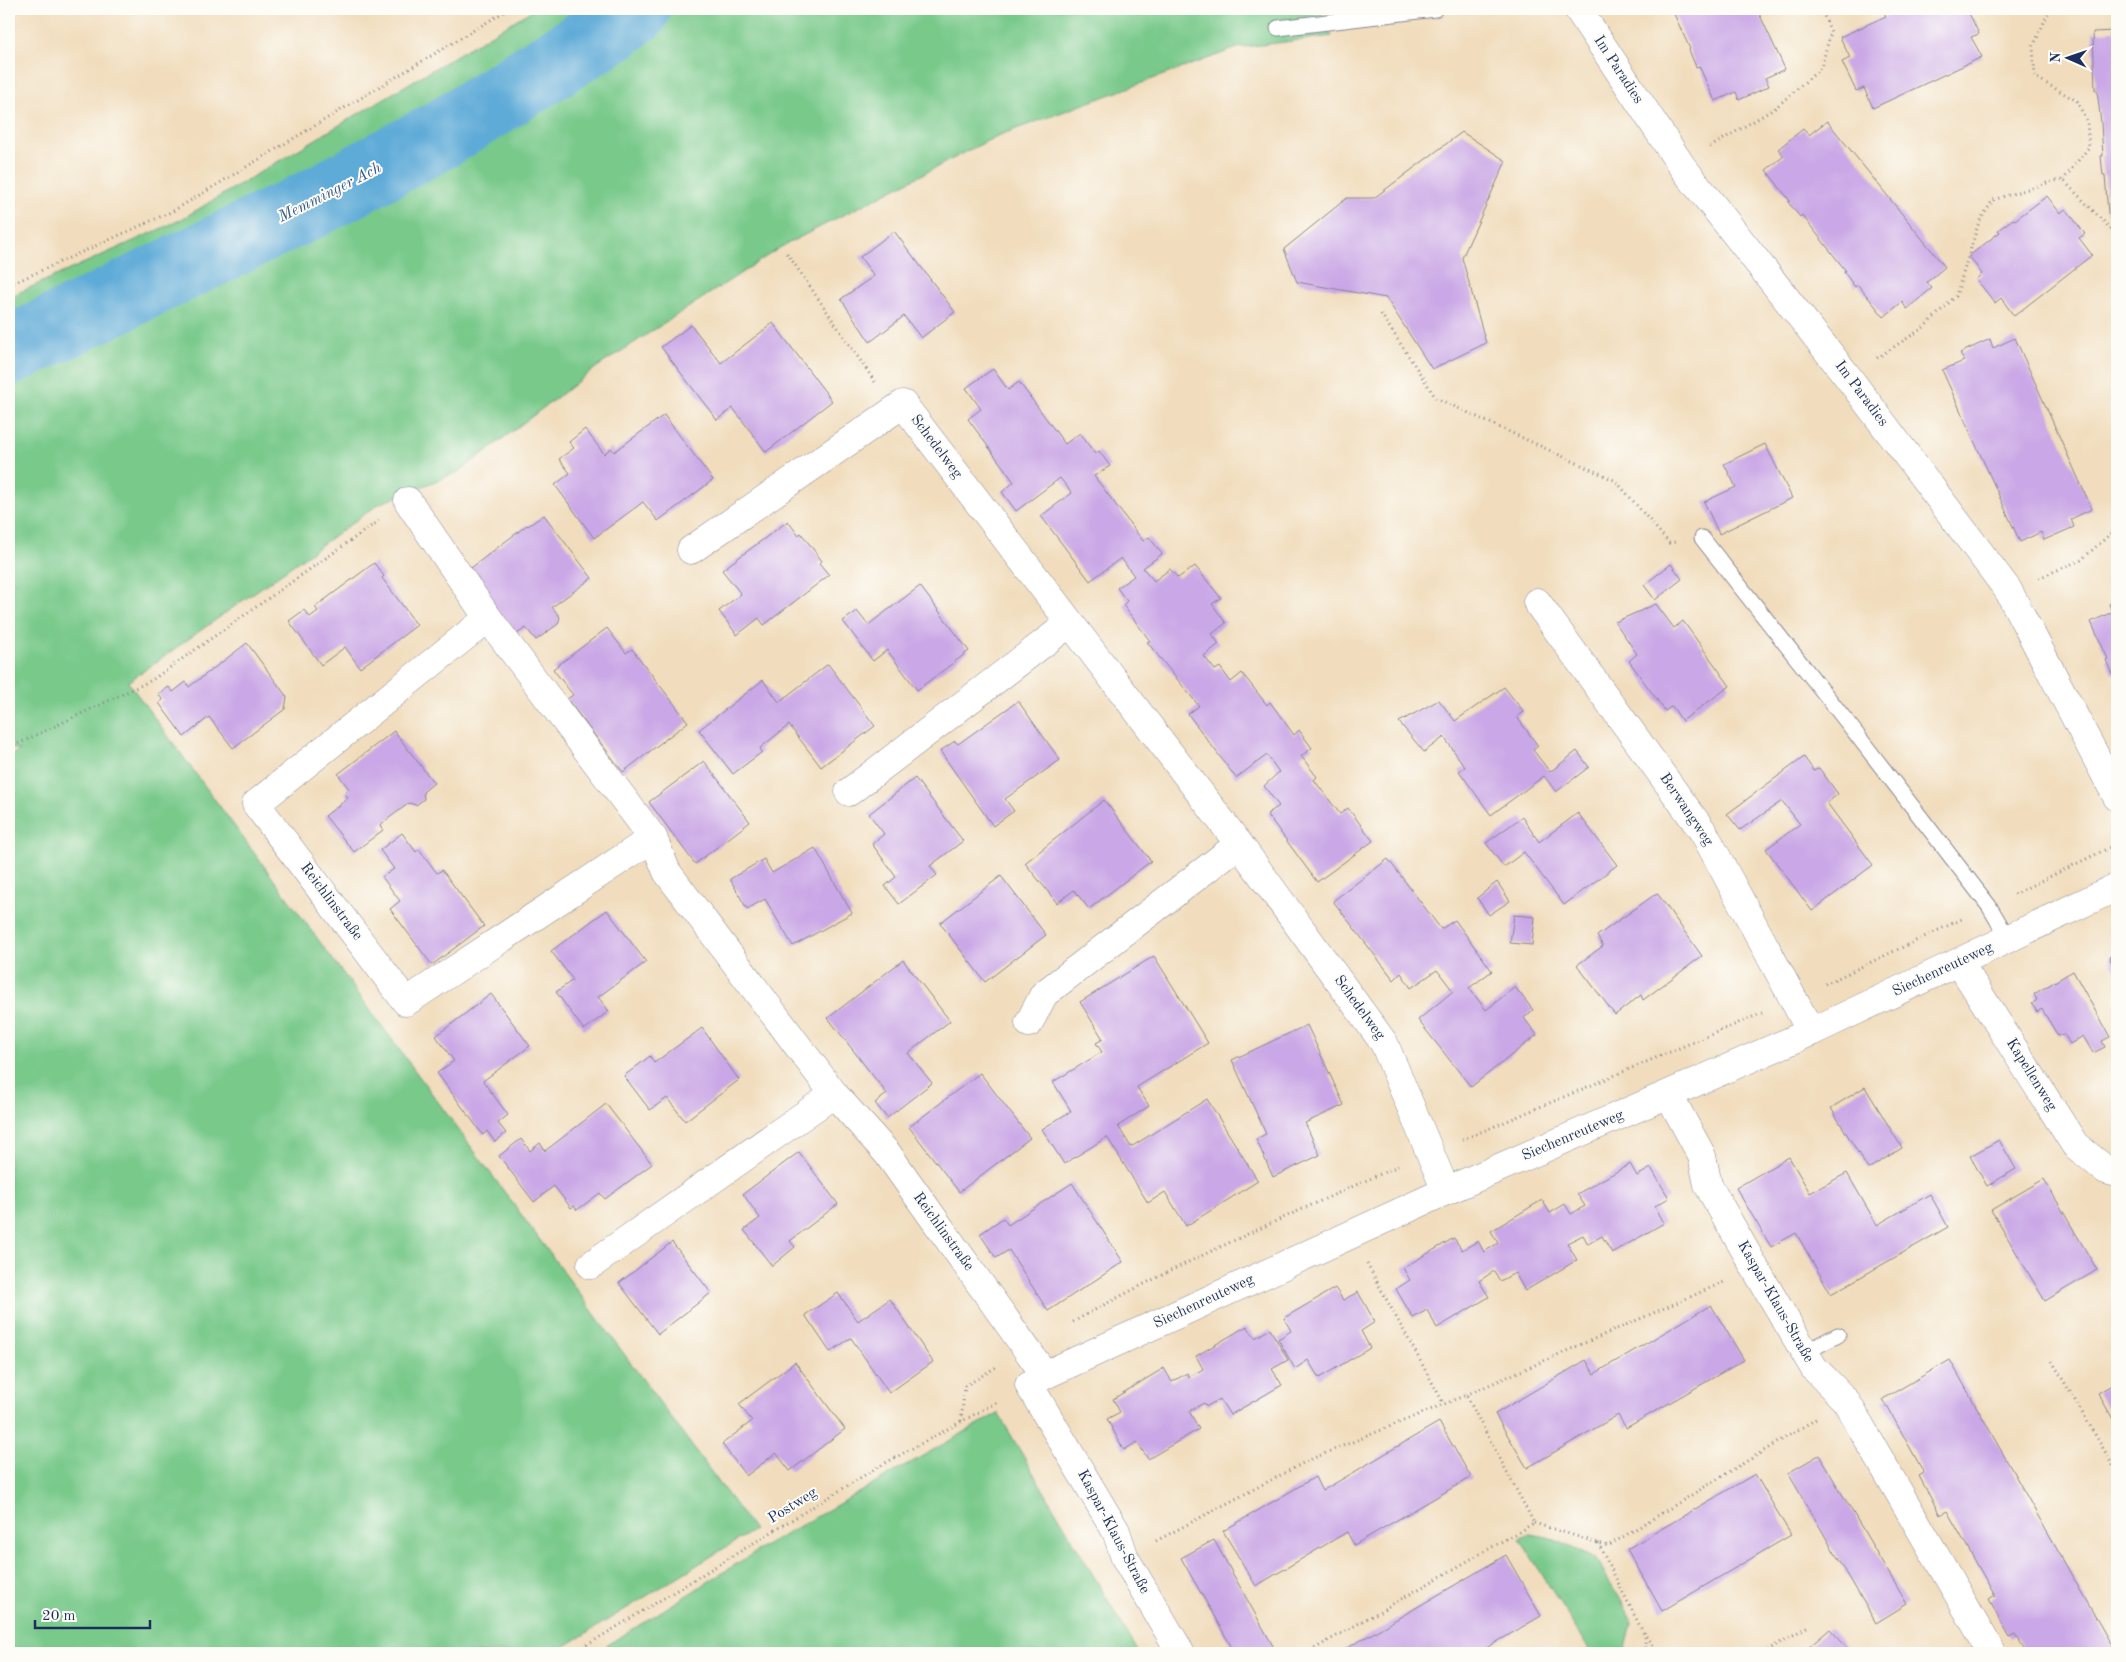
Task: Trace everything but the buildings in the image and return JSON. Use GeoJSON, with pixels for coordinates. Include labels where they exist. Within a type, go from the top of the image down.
{"type":"FeatureCollection","features":[{"type":"Feature","properties":{"kind":"street","name":"Im Paradies"},"geometry":{"type":"LineString","coordinates":[[1578,9],[1681,165],[1848,377],[2008,590],[2117,797]]}},
{"type":"Feature","properties":{"kind":"street","name":"Schedelweg"},"geometry":{"type":"LineString","coordinates":[[691,550],[903,404],[1239,844],[1384,1043],[1446,1191]]}},
{"type":"Feature","properties":{"kind":"street","name":"Reichlinstraße"},"geometry":{"type":"LineString","coordinates":[[408,501],[488,618],[653,838],[667,872],[834,1094],[887,1153],[1026,1348],[1037,1380]]}},
{"type":"Feature","properties":{"kind":"street","name":"Berwangweg"},"geometry":{"type":"LineString","coordinates":[[1537,602],[1704,833],[1811,1032]]}},
{"type":"Feature","properties":{"kind":"street","name":"Reichlinstraße"},"geometry":{"type":"LineString","coordinates":[[488,618],[256,804],[406,1002],[653,838]]}},
{"type":"Feature","properties":{"kind":"street"},"geometry":{"type":"LineString","coordinates":[[849,792],[1070,623]]}},
{"type":"Feature","properties":{"kind":"street"},"geometry":{"type":"LineString","coordinates":[[1029,1023],[1044,994],[1239,844]]}},
{"type":"Feature","properties":{"kind":"street","name":"Siechenreuteweg"},"geometry":{"type":"LineString","coordinates":[[1037,1380],[1350,1234],[1811,1032],[2117,887]]}},
{"type":"Feature","properties":{"kind":"street","name":"Kapellenweg"},"geometry":{"type":"LineString","coordinates":[[1959,962],[2074,1145],[2106,1170],[2117,1173]]}},
{"type":"Feature","properties":{"kind":"street"},"geometry":{"type":"LineString","coordinates":[[592,1265],[834,1094]]}},
{"type":"Feature","properties":{"kind":"street","name":"Kaspar-Klaus-Straße"},"geometry":{"type":"LineString","coordinates":[[1669,1095],[1702,1156],[1708,1185],[1755,1268],[1814,1368],[1846,1401],[1992,1653]]}},
{"type":"Feature","properties":{"kind":"street","name":"Kaspar-Klaus-Straße"},"geometry":{"type":"LineString","coordinates":[[1037,1380],[1116,1531],[1125,1558],[1181,1653]]}},
{"type":"Feature","properties":{"kind":"lane"},"geometry":{"type":"LineString","coordinates":[[1278,28],[1435,9]]}},
{"type":"Feature","properties":{"kind":"lane"},"geometry":{"type":"LineString","coordinates":[[1702,538],[1989,906],[2008,940]]}},
{"type":"Feature","properties":{"kind":"lane"},"geometry":{"type":"LineString","coordinates":[[1805,1352],[1838,1335]]}},
{"type":"Feature","properties":{"kind":"path"},"geometry":{"type":"LineString","coordinates":[[9,285],[173,211],[509,9]]}},
{"type":"Feature","properties":{"kind":"path"},"geometry":{"type":"LineString","coordinates":[[1681,165],[1774,109],[1821,68],[1831,32],[1821,9]]}},
{"type":"Feature","properties":{"kind":"path"},"geometry":{"type":"LineString","coordinates":[[1848,377],[1923,328],[1956,296],[1979,222],[1993,200],[2053,181],[2063,180],[2089,147],[2087,122],[2077,101],[2035,77],[2033,48],[2050,9]]}},
{"type":"Feature","properties":{"kind":"path"},"geometry":{"type":"LineString","coordinates":[[2063,180],[2117,235]]}},
{"type":"Feature","properties":{"kind":"path"},"geometry":{"type":"LineString","coordinates":[[787,253],[880,388],[903,404]]}},
{"type":"Feature","properties":{"kind":"path"},"geometry":{"type":"LineString","coordinates":[[1381,314],[1436,398],[1616,481],[1669,543],[1702,538]]}},
{"type":"Feature","properties":{"kind":"path"},"geometry":{"type":"LineString","coordinates":[[9,748],[152,680],[408,501]]}},
{"type":"Feature","properties":{"kind":"path"},"geometry":{"type":"LineString","coordinates":[[2008,590],[2081,560],[2115,530],[2117,525]]}},
{"type":"Feature","properties":{"kind":"path"},"geometry":{"type":"LineString","coordinates":[[961,1421],[965,1386],[1026,1348],[1117,1297],[1205,1254],[1430,1152],[1492,1128],[1793,999],[2117,844]]}},
{"type":"Feature","properties":{"kind":"path"},"geometry":{"type":"LineString","coordinates":[[1350,1234],[1444,1404]]}},
{"type":"Feature","properties":{"kind":"path"},"geometry":{"type":"LineString","coordinates":[[1125,1558],[1309,1460],[1466,1395],[1755,1268]]}},
{"type":"Feature","properties":{"kind":"path"},"geometry":{"type":"LineString","coordinates":[[2052,1361],[2117,1472]]}},
{"type":"Feature","properties":{"kind":"path","name":"Postweg"},"geometry":{"type":"LineString","coordinates":[[574,1653],[878,1467],[1037,1380]]}},
{"type":"Feature","properties":{"kind":"path"},"geometry":{"type":"LineString","coordinates":[[1466,1395],[1534,1523],[1608,1546],[1846,1401]]}},
{"type":"Feature","properties":{"kind":"path"},"geometry":{"type":"LineString","coordinates":[[1307,1653],[1534,1523]]}},
{"type":"Feature","properties":{"kind":"path"},"geometry":{"type":"LineString","coordinates":[[1598,1543],[1645,1636],[1657,1653]]}},
{"type":"Feature","properties":{"kind":"path"},"geometry":{"type":"LineString","coordinates":[[1763,1653],[1810,1625]]}},
{"type":"Feature","properties":{"kind":"path"},"geometry":{"type":"LineString","coordinates":[[1645,1636],[1645,1653]]}},
{"type":"Feature","properties":{"kind":"green space"},"geometry":{"type":"Polygon","coordinates":[[[534,9],[1320,9],[1332,36],[1237,48],[997,136],[781,247],[597,367],[460,471],[379,504],[128,682],[754,1530],[554,1653],[9,1653],[9,756],[20,750],[9,748],[9,297],[180,220],[534,9]]]}},
{"type":"Feature","properties":{"kind":"green space"},"geometry":{"type":"Polygon","coordinates":[[[998,1413],[1139,1653],[595,1653],[765,1546],[998,1413]]]}},
{"type":"Feature","properties":{"kind":"green space"},"geometry":{"type":"Polygon","coordinates":[[[1530,1534],[1548,1537],[1596,1558],[1632,1622],[1625,1653],[1591,1653],[1520,1539],[1530,1534]]]}},
{"type":"Feature","properties":{"kind":"waterway","name":"Memminger Ach"},"geometry":{"type":"LineString","coordinates":[[9,351],[314,203],[444,133],[614,26],[636,9]]}}]}
